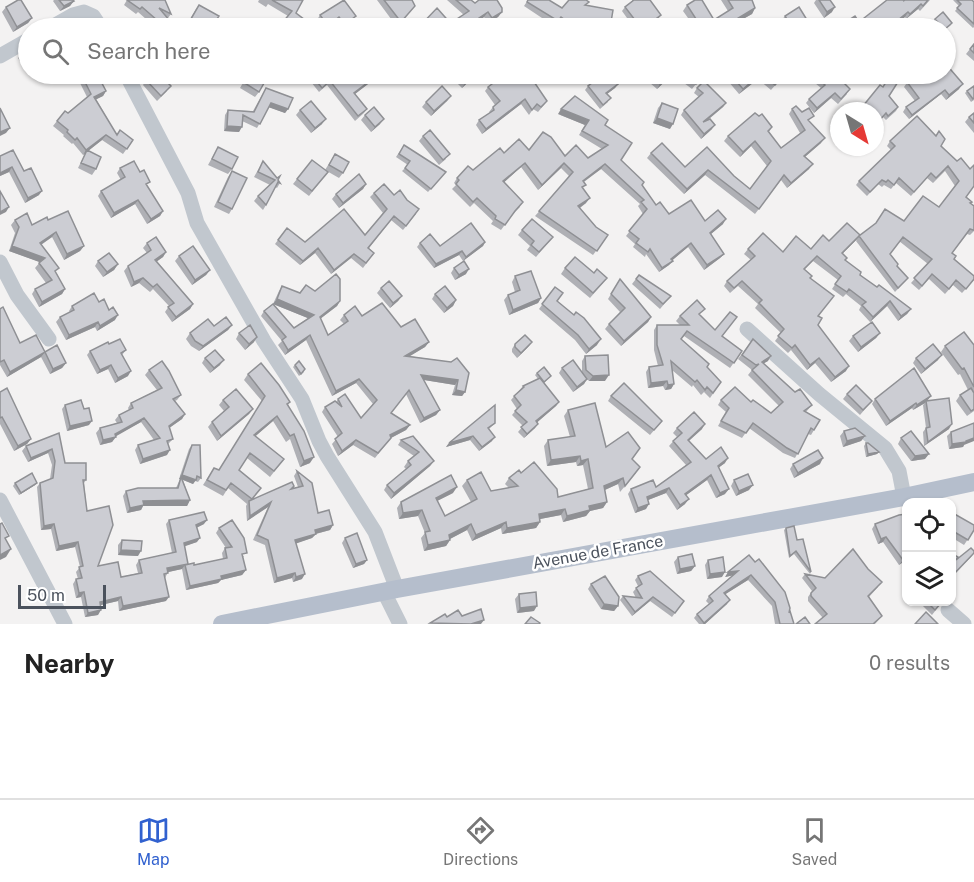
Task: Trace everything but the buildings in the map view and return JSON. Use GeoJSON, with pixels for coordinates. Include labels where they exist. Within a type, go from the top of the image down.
{"type":"FeatureCollection","features":[{"type":"Feature","properties":{"kind":"main road","name":"Avenue de France"},"geometry":{"type":"LineString","coordinates":[[222,624],[391,590],[904,497],[974,482]]}},
{"type":"Feature","properties":{"kind":"street"},"geometry":{"type":"LineString","coordinates":[[87,0],[95,18]]}},
{"type":"Feature","properties":{"kind":"street"},"geometry":{"type":"LineString","coordinates":[[68,18],[84,12],[92,18]]}},
{"type":"Feature","properties":{"kind":"street"},"geometry":{"type":"LineString","coordinates":[[0,56],[18,46]]}},
{"type":"Feature","properties":{"kind":"street"},"geometry":{"type":"LineString","coordinates":[[131,84],[188,193],[197,223],[264,341],[302,399],[327,456],[375,532],[400,624]]}},
{"type":"Feature","properties":{"kind":"street"},"geometry":{"type":"LineString","coordinates":[[0,262],[18,295],[49,339]]}},
{"type":"Feature","properties":{"kind":"street"},"geometry":{"type":"LineString","coordinates":[[747,329],[819,394],[885,448],[900,471],[904,497]]}},
{"type":"Feature","properties":{"kind":"street"},"geometry":{"type":"LineString","coordinates":[[0,500],[65,624]]}},
{"type":"Feature","properties":{"kind":"street"},"geometry":{"type":"LineString","coordinates":[[948,610],[964,624]]}}]}
